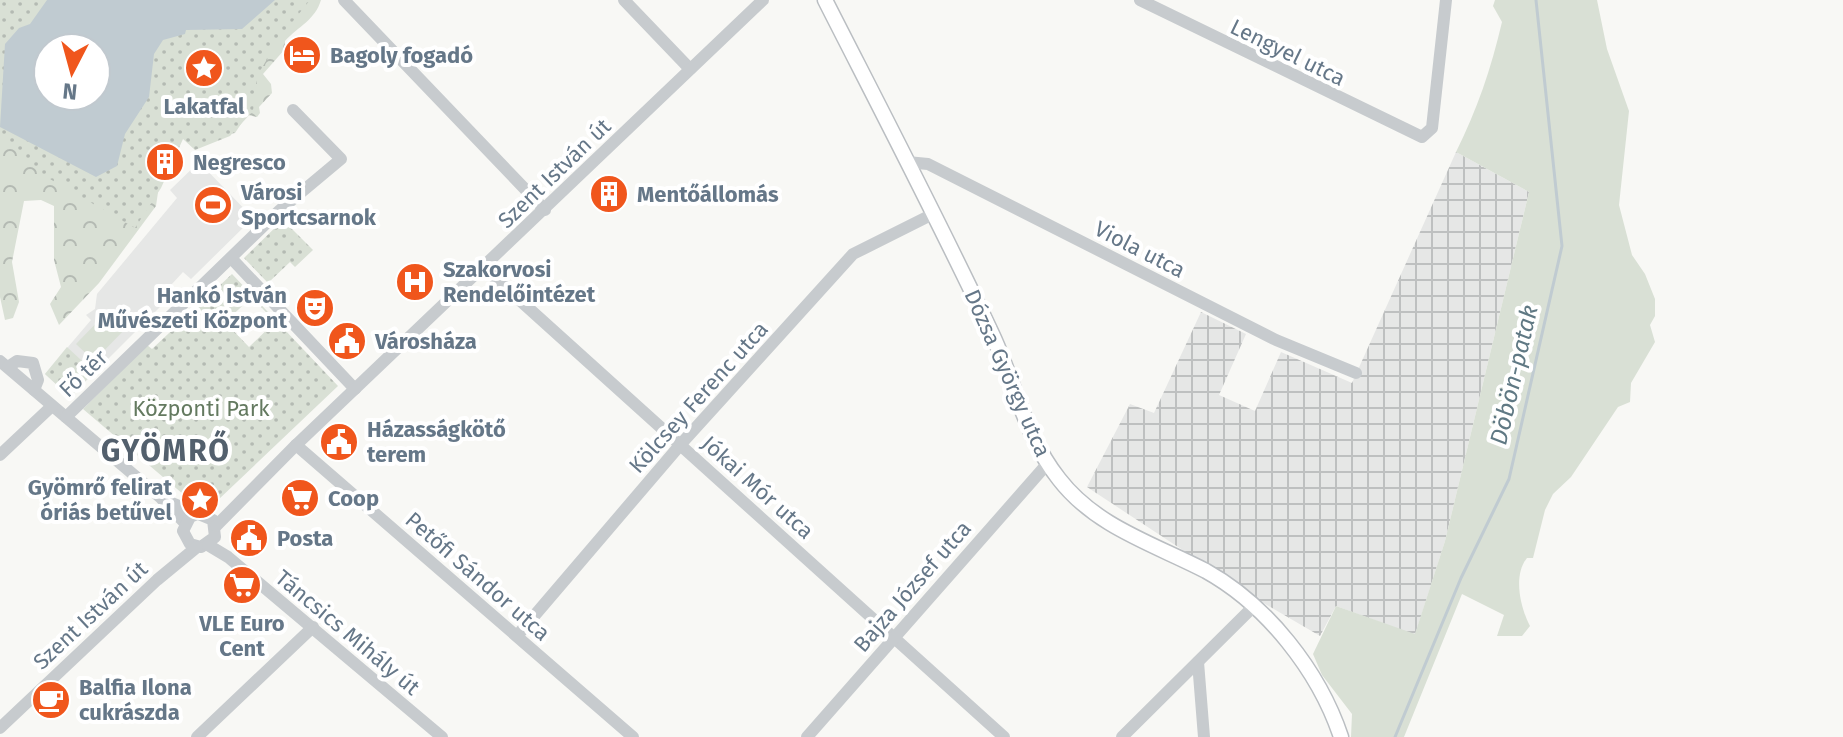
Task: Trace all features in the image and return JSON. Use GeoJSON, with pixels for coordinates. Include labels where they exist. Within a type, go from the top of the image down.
{"type":"FeatureCollection","features":[{"type":"Feature","properties":{"kind":"main road","name":"Dózsa György utca"},"geometry":{"type":"LineString","coordinates":[[825,0],[994,339],[1032,433],[1048,463],[1069,492],[1090,511],[1208,572],[1254,606],[1309,672],[1328,703],[1341,737]]}},
{"type":"Feature","properties":{"kind":"street"},"geometry":{"type":"LineString","coordinates":[[344,0],[545,210]]}},
{"type":"Feature","properties":{"kind":"street"},"geometry":{"type":"LineString","coordinates":[[624,0],[690,69]]}},
{"type":"Feature","properties":{"kind":"street","name":"Szent István út"},"geometry":{"type":"LineString","coordinates":[[0,728],[763,0]]}},
{"type":"Feature","properties":{"kind":"street","name":"Lengyel utca"},"geometry":{"type":"LineString","coordinates":[[1140,0],[1420,137],[1427,136],[1432,128],[1446,0]]}},
{"type":"Feature","properties":{"kind":"street","name":"Fő tér"},"geometry":{"type":"LineString","coordinates":[[66,417],[231,258],[341,159],[293,110]]}},
{"type":"Feature","properties":{"kind":"street","name":"Viola utca"},"geometry":{"type":"LineString","coordinates":[[907,162],[928,164],[1276,340],[1356,373]]}},
{"type":"Feature","properties":{"kind":"street","name":"Kölcsey Ferenc utca"},"geometry":{"type":"LineString","coordinates":[[517,636],[681,444],[853,254],[933,214]]}},
{"type":"Feature","properties":{"kind":"street"},"geometry":{"type":"LineString","coordinates":[[231,258],[355,389]]}},
{"type":"Feature","properties":{"kind":"street","name":"Jókai Mór utca"},"geometry":{"type":"LineString","coordinates":[[484,268],[1004,737]]}},
{"type":"Feature","properties":{"kind":"street"},"geometry":{"type":"LineString","coordinates":[[4,364],[17,361],[33,363],[38,380],[34,390]]}},
{"type":"Feature","properties":{"kind":"street","name":"Táncsics Mihály út"},"geometry":{"type":"LineString","coordinates":[[4,364],[161,498],[207,531],[228,557],[442,737]]}},
{"type":"Feature","properties":{"kind":"street"},"geometry":{"type":"LineString","coordinates":[[0,455],[52,406]]}},
{"type":"Feature","properties":{"kind":"street","name":"Petőfi Sándor utca"},"geometry":{"type":"LineString","coordinates":[[296,445],[633,737]]}},
{"type":"Feature","properties":{"kind":"street","name":"Bajza József utca"},"geometry":{"type":"LineString","coordinates":[[807,737],[1048,463]]}},
{"type":"Feature","properties":{"kind":"street","name":"Táncsics Mihály út"},"geometry":{"type":"LineString","coordinates":[[161,498],[185,523]]}},
{"type":"Feature","properties":{"kind":"street"},"geometry":{"type":"LineString","coordinates":[[185,523],[207,531],[185,539],[185,523]]}},
{"type":"Feature","properties":{"kind":"street","name":"Szent István út"},"geometry":{"type":"LineString","coordinates":[[174,565],[185,539]]}},
{"type":"Feature","properties":{"kind":"street"},"geometry":{"type":"LineString","coordinates":[[1122,737],[1254,606]]}},
{"type":"Feature","properties":{"kind":"street"},"geometry":{"type":"LineString","coordinates":[[197,737],[313,627]]}},
{"type":"Feature","properties":{"kind":"street"},"geometry":{"type":"LineString","coordinates":[[1198,662],[1204,737]]}},
{"type":"Feature","properties":{"kind":"street"},"geometry":{"type":"LineString","coordinates":[[0,728],[9,737]]}},
{"type":"Feature","properties":{"kind":"shaded area"},"geometry":{"type":"Polygon","coordinates":[[[47,0],[275,0],[242,29],[186,30],[185,34],[163,40],[154,54],[149,97],[125,134],[117,166],[96,177],[0,127],[5,44],[19,28],[30,24],[47,0]]]}},
{"type":"Feature","properties":{"kind":"shaded area"},"geometry":{"type":"Polygon","coordinates":[[[1456,152],[1529,192],[1445,541],[1415,635],[1336,606],[1320,636],[1260,601],[1087,487],[1130,404],[1154,413],[1201,312],[1246,334],[1219,395],[1255,411],[1281,352],[1352,383],[1456,152]]]}},
{"type":"Feature","properties":{"kind":"shaded area"},"geometry":{"type":"Polygon","coordinates":[[[199,162],[253,218],[191,279],[183,272],[171,285],[176,291],[70,397],[45,374],[91,320],[86,315],[95,309],[97,294],[177,198],[170,190],[199,162]]]}},
{"type":"Feature","properties":{"kind":"green space"},"geometry":{"type":"Polygon","coordinates":[[[0,0],[310,0],[281,36],[257,76],[253,111],[230,136],[195,150],[183,139],[161,188],[135,228],[43,175],[0,137],[0,0]]]}},
{"type":"Feature","properties":{"kind":"green space"},"geometry":{"type":"Polygon","coordinates":[[[303,0],[321,0],[311,18],[285,41],[285,49],[263,74],[271,84],[272,93],[259,107],[257,117],[247,115],[235,133],[218,136],[167,130],[156,206],[99,283],[59,325],[50,304],[61,287],[54,260],[54,206],[41,200],[24,201],[12,262],[19,302],[13,318],[5,320],[0,297],[0,127],[35,144],[95,112],[112,112],[112,103],[303,0]]]}},
{"type":"Feature","properties":{"kind":"green space"},"geometry":{"type":"Polygon","coordinates":[[[1495,0],[1597,0],[1607,49],[1629,111],[1619,205],[1632,255],[1645,274],[1655,299],[1655,316],[1650,325],[1655,342],[1631,383],[1630,402],[1618,407],[1571,477],[1553,494],[1545,510],[1533,558],[1527,558],[1520,573],[1521,601],[1530,626],[1522,636],[1497,636],[1504,615],[1462,594],[1404,737],[1351,737],[1352,714],[1322,675],[1313,654],[1336,606],[1415,634],[1445,541],[1529,192],[1456,152],[1477,105],[1498,39],[1502,22],[1493,6],[1495,0]]]}},
{"type":"Feature","properties":{"kind":"green space"},"geometry":{"type":"Polygon","coordinates":[[[283,220],[313,250],[295,267],[290,262],[268,283],[244,258],[283,220]]]}},
{"type":"Feature","properties":{"kind":"green space","name":"Központi Park"},"geometry":{"type":"Polygon","coordinates":[[[232,274],[338,386],[218,500],[201,504],[190,500],[83,409],[147,345],[152,349],[232,274]],[[252,297],[225,322],[249,347],[275,322],[252,297]]]}},
{"type":"Feature","properties":{"kind":"green space"},"geometry":{"type":"Polygon","coordinates":[[[109,310],[127,327],[94,361],[76,344],[109,310]]]}},
{"type":"Feature","properties":{"kind":"green space"},"geometry":{"type":"Polygon","coordinates":[[[67,347],[94,372],[70,397],[45,374],[67,347]]]}},
{"type":"Feature","properties":{"kind":"waterway","name":"Döbön-patak"},"geometry":{"type":"LineString","coordinates":[[1395,737],[1461,578],[1509,479],[1562,246],[1536,0]]}},
{"type":"Feature","properties":{"kind":"place","name":"Bagoly fogadó"},"geometry":{"type":"Point","coordinates":[302,55]}},
{"type":"Feature","properties":{"kind":"place","name":"Lakatfal"},"geometry":{"type":"Point","coordinates":[204,68]}},
{"type":"Feature","properties":{"kind":"place","name":"Negresco"},"geometry":{"type":"Point","coordinates":[165,162]}},
{"type":"Feature","properties":{"kind":"place","name":"Mentőállomás"},"geometry":{"type":"Point","coordinates":[609,194]}},
{"type":"Feature","properties":{"kind":"place","name":"Városi Sportcsarnok"},"geometry":{"type":"Point","coordinates":[213,205]}},
{"type":"Feature","properties":{"kind":"place","name":"Szakorvosi Rendelőintézet"},"geometry":{"type":"Point","coordinates":[415,282]}},
{"type":"Feature","properties":{"kind":"place","name":"Hankó István Művészeti Központ"},"geometry":{"type":"Point","coordinates":[315,308]}},
{"type":"Feature","properties":{"kind":"place","name":"Városháza"},"geometry":{"type":"Point","coordinates":[347,341]}},
{"type":"Feature","properties":{"kind":"place","name":"Házasságkötő terem"},"geometry":{"type":"Point","coordinates":[339,442]}},
{"type":"Feature","properties":{"kind":"place","name":"Coop"},"geometry":{"type":"Point","coordinates":[300,498]}},
{"type":"Feature","properties":{"kind":"place","name":"Gyömrő felirat óriás betűvel"},"geometry":{"type":"Point","coordinates":[200,500]}},
{"type":"Feature","properties":{"kind":"place","name":"Posta"},"geometry":{"type":"Point","coordinates":[249,538]}},
{"type":"Feature","properties":{"kind":"place","name":"VLE Euro Cent"},"geometry":{"type":"Point","coordinates":[242,585]}},
{"type":"Feature","properties":{"kind":"place","name":"Balfia Ilona cukrászda"},"geometry":{"type":"Point","coordinates":[51,700]}},
{"type":"Feature","properties":{"kind":"district","name":"GYÖMRŐ"},"geometry":{"type":"Point","coordinates":[166,451]}}]}
